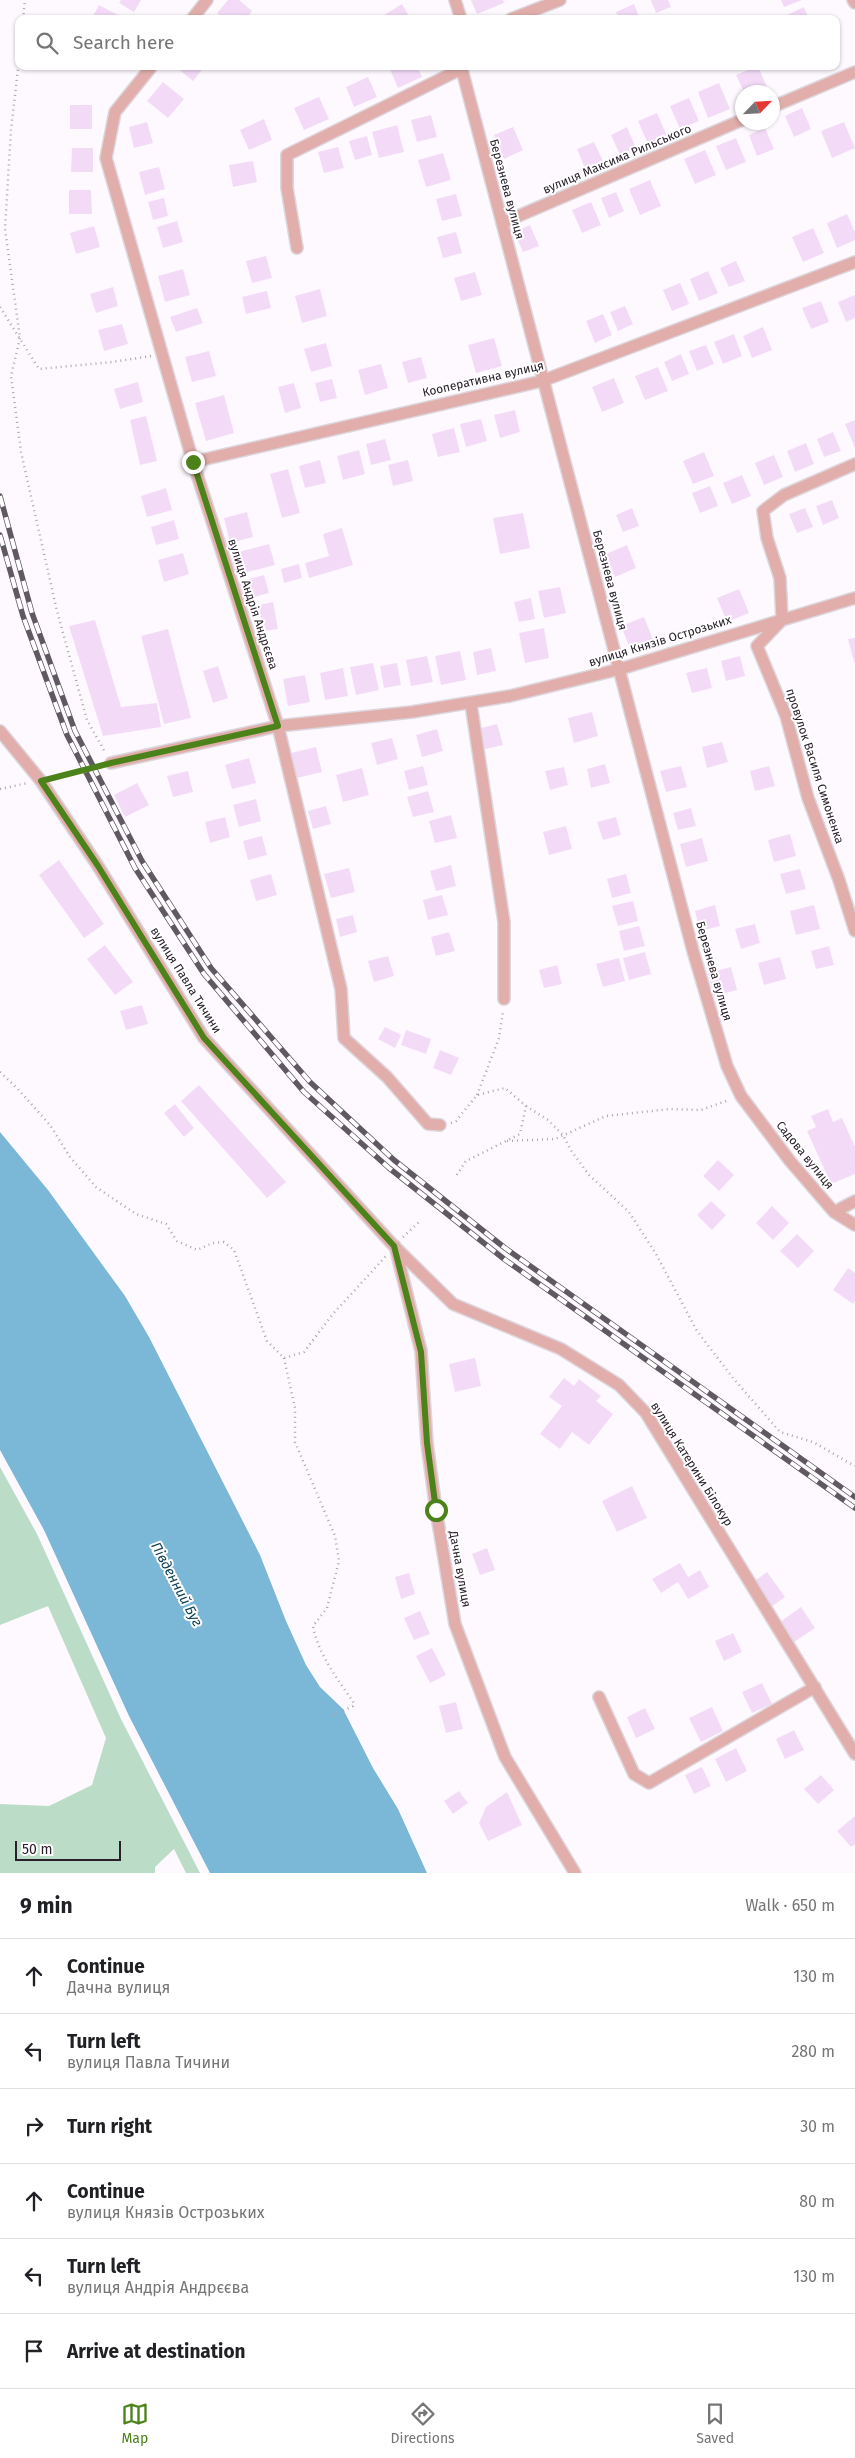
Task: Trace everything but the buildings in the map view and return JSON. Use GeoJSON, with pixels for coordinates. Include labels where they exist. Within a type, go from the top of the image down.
{"type":"FeatureCollection","features":[{"type":"Feature","properties":{"kind":"street"},"geometry":{"type":"LineString","coordinates":[[195,15],[207,0]]}},
{"type":"Feature","properties":{"kind":"street"},"geometry":{"type":"LineString","coordinates":[[455,0],[459,15]]}},
{"type":"Feature","properties":{"kind":"street"},"geometry":{"type":"LineString","coordinates":[[521,15],[560,0]]}},
{"type":"Feature","properties":{"kind":"street","name":"вулиця Андрія Андрєєва"},"geometry":{"type":"LineString","coordinates":[[149,70],[115,112],[106,158],[193,462],[278,726],[341,989],[344,1038],[387,1077],[428,1124],[440,1125]]}},
{"type":"Feature","properties":{"kind":"street","name":"Березнева вулиця"},"geometry":{"type":"LineString","coordinates":[[297,248],[287,188],[287,155],[457,70]]}},
{"type":"Feature","properties":{"kind":"street","name":"Березнева вулиця"},"geometry":{"type":"LineString","coordinates":[[462,70],[693,951],[726,1066],[741,1096]]}},
{"type":"Feature","properties":{"kind":"street"},"geometry":{"type":"LineString","coordinates":[[780,104],[855,72]]}},
{"type":"Feature","properties":{"kind":"street","name":"вулиця Максима Рильського"},"geometry":{"type":"LineString","coordinates":[[502,223],[735,123]]}},
{"type":"Feature","properties":{"kind":"street","name":"Кооперативна вулиця"},"geometry":{"type":"LineString","coordinates":[[193,462],[542,381],[855,262]]}},
{"type":"Feature","properties":{"kind":"street"},"geometry":{"type":"LineString","coordinates":[[782,620],[780,578],[767,538],[763,510],[784,495],[855,464]]}},
{"type":"Feature","properties":{"kind":"street","name":"вулиця Князів Острозьких"},"geometry":{"type":"LineString","coordinates":[[111,763],[278,726],[471,704],[510,696],[620,669],[855,598]]}},
{"type":"Feature","properties":{"kind":"street","name":"провулок Василя Симоненка"},"geometry":{"type":"LineString","coordinates":[[782,620],[757,646],[786,716],[808,798],[839,880],[855,931]]}},
{"type":"Feature","properties":{"kind":"street"},"geometry":{"type":"LineString","coordinates":[[471,704],[504,922],[504,999]]}},
{"type":"Feature","properties":{"kind":"street","name":"вулиця Павла Тичини"},"geometry":{"type":"LineString","coordinates":[[0,731],[41,781],[98,866],[204,1038],[394,1246]]}},
{"type":"Feature","properties":{"kind":"street","name":"Садова вулиця"},"geometry":{"type":"LineString","coordinates":[[741,1096],[790,1161],[834,1212],[855,1225]]}},
{"type":"Feature","properties":{"kind":"street"},"geometry":{"type":"LineString","coordinates":[[834,1212],[855,1201]]}},
{"type":"Feature","properties":{"kind":"street","name":"вулиця Катерини Білокур"},"geometry":{"type":"LineString","coordinates":[[394,1246],[453,1304],[561,1349],[619,1385],[646,1413],[855,1754]]}},
{"type":"Feature","properties":{"kind":"street","name":"Дачна вулиця"},"geometry":{"type":"LineString","coordinates":[[394,1246],[421,1352],[433,1491],[455,1624],[505,1757],[575,1873]]}},
{"type":"Feature","properties":{"kind":"street"},"geometry":{"type":"LineString","coordinates":[[599,1697],[634,1774],[649,1783],[815,1688]]}},
{"type":"Feature","properties":{"kind":"path"},"geometry":{"type":"LineString","coordinates":[[23,15],[25,0]]}},
{"type":"Feature","properties":{"kind":"path"},"geometry":{"type":"LineString","coordinates":[[0,789],[41,781],[111,763],[87,720],[57,611],[22,452],[11,376],[20,338],[5,229],[11,130],[18,70]]}},
{"type":"Feature","properties":{"kind":"path"},"geometry":{"type":"LineString","coordinates":[[0,307],[20,338],[28,356],[39,369],[112,362],[162,354]]}},
{"type":"Feature","properties":{"kind":"path"},"geometry":{"type":"LineString","coordinates":[[440,1125],[456,1121],[477,1095],[499,1038],[504,999]]}},
{"type":"Feature","properties":{"kind":"path"},"geometry":{"type":"LineString","coordinates":[[0,1072],[50,1126],[70,1157],[96,1187],[136,1214],[166,1224],[177,1241],[197,1250],[213,1243],[224,1242],[234,1250],[267,1341],[284,1358],[294,1408],[295,1442],[335,1536],[339,1561],[328,1608],[313,1626],[315,1636],[336,1678],[354,1703],[353,1706],[333,1716]]}},
{"type":"Feature","properties":{"kind":"path"},"geometry":{"type":"LineString","coordinates":[[477,1095],[505,1088],[526,1106],[548,1120],[563,1135],[570,1149],[590,1175],[630,1212],[656,1254],[697,1331],[733,1378],[780,1432],[813,1442],[855,1466]]}},
{"type":"Feature","properties":{"kind":"path"},"geometry":{"type":"LineString","coordinates":[[507,1141],[555,1139],[606,1116],[670,1109],[701,1110],[741,1096]]}},
{"type":"Feature","properties":{"kind":"path"},"geometry":{"type":"LineString","coordinates":[[456,1176],[466,1161],[520,1134],[526,1106]]}},
{"type":"Feature","properties":{"kind":"path"},"geometry":{"type":"LineString","coordinates":[[284,1358],[304,1352],[332,1315],[394,1246],[419,1222]]}},
{"type":"Feature","properties":{"kind":"green space"},"geometry":{"type":"Polygon","coordinates":[[[0,1467],[37,1534],[121,1719],[200,1873],[186,1873],[174,1849],[155,1867],[155,1873],[0,1873],[0,1804],[49,1806],[92,1785],[106,1738],[48,1606],[0,1625],[0,1467]]]}},
{"type":"Feature","properties":{"kind":"water","name":"Південний Буг"},"geometry":{"type":"Polygon","coordinates":[[[0,1132],[48,1190],[125,1296],[149,1337],[260,1555],[306,1665],[320,1687],[343,1709],[373,1768],[398,1809],[427,1873],[210,1873],[129,1716],[44,1530],[0,1450],[0,1132]]]}},
{"type":"Feature","properties":{"kind":"railway"},"geometry":{"type":"LineString","coordinates":[[0,496],[32,613],[75,731],[142,861],[211,968],[310,1082],[394,1160],[505,1248],[855,1497]]}},
{"type":"Feature","properties":{"kind":"railway"},"geometry":{"type":"LineString","coordinates":[[0,535],[23,616],[67,735],[135,868],[204,974],[304,1092],[389,1168],[504,1259],[855,1508]]}},
{"type":"Feature","properties":{"kind":"route"},"geometry":{"type":"LineString","coordinates":[[193,462],[278,726],[111,763],[41,781],[98,866],[204,1038],[394,1246],[421,1352],[427,1443],[436,1510]]}}]}
